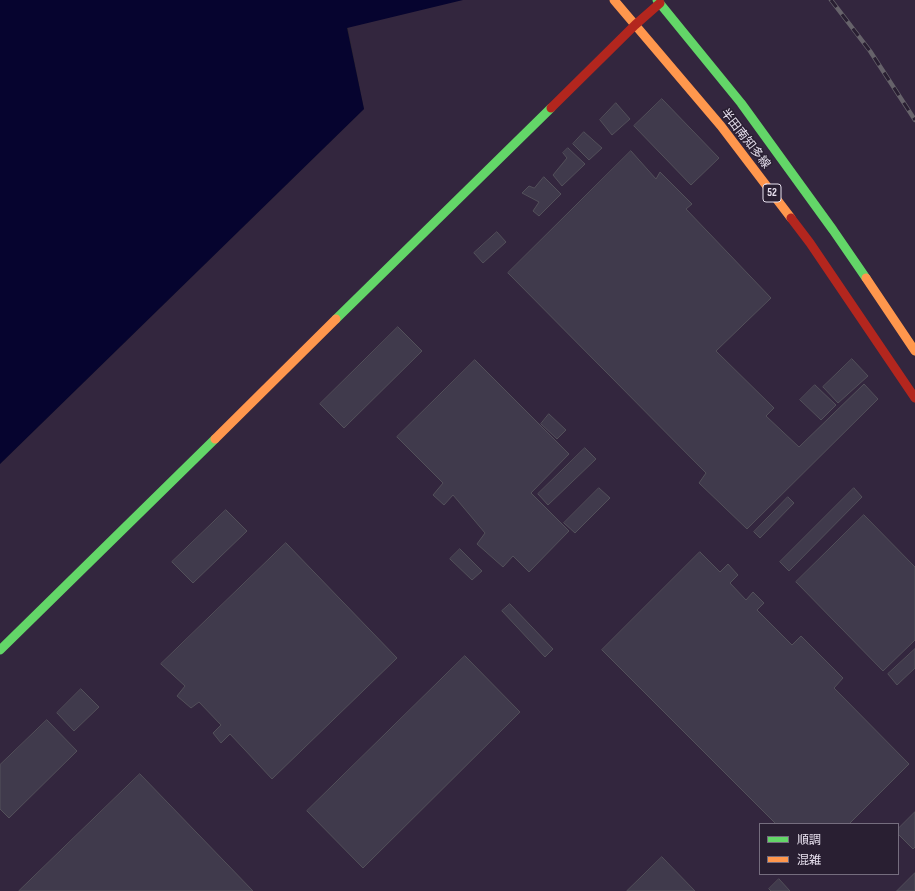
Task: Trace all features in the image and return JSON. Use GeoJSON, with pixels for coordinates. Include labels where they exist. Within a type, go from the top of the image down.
{"type":"FeatureCollection","features":[{"type":"Feature","properties":{"kind":"main road","name":"半田南知多線"},"geometry":{"type":"LineString","coordinates":[[614,0],[721,126],[810,244],[915,398]]}},
{"type":"Feature","properties":{"kind":"main road","name":"半田南知多線"},"geometry":{"type":"LineString","coordinates":[[658,1],[741,103],[833,230],[915,351]]}},
{"type":"Feature","properties":{"kind":"main road"},"geometry":{"type":"LineString","coordinates":[[0,650],[658,1]]}},
{"type":"Feature","properties":{"kind":"shaded area"},"geometry":{"type":"Polygon","coordinates":[[[0,0],[463,0],[347,28],[364,109],[0,464],[0,0]]]}},
{"type":"Feature","properties":{"kind":"shaded area"},"geometry":{"type":"Polygon","coordinates":[[[342,0],[915,0],[915,891],[0,891],[0,464],[364,109],[342,0]]]}},
{"type":"Feature","properties":{"kind":"building"},"geometry":{"type":"Polygon","coordinates":[[[662,99],[719,158],[691,185],[634,126],[662,99]]]}},
{"type":"Feature","properties":{"kind":"building"},"geometry":{"type":"Polygon","coordinates":[[[616,103],[630,119],[612,135],[600,120],[616,103]]]}},
{"type":"Feature","properties":{"kind":"building"},"geometry":{"type":"Polygon","coordinates":[[[584,132],[602,148],[589,160],[573,144],[584,132]]]}},
{"type":"Feature","properties":{"kind":"building"},"geometry":{"type":"Polygon","coordinates":[[[568,148],[585,164],[562,186],[553,175],[567,158],[563,153],[568,148]]]}},
{"type":"Feature","properties":{"kind":"building"},"geometry":{"type":"Polygon","coordinates":[[[631,151],[656,179],[660,172],[692,204],[686,209],[771,298],[716,351],[774,408],[766,416],[799,447],[864,384],[878,399],[747,529],[699,483],[706,473],[508,273],[631,151]]]}},
{"type":"Feature","properties":{"kind":"building"},"geometry":{"type":"Polygon","coordinates":[[[544,177],[561,194],[539,216],[533,211],[539,202],[522,193],[529,186],[534,188],[544,177]]]}},
{"type":"Feature","properties":{"kind":"building"},"geometry":{"type":"Polygon","coordinates":[[[497,232],[506,242],[483,263],[474,253],[497,232]]]}},
{"type":"Feature","properties":{"kind":"building"},"geometry":{"type":"Polygon","coordinates":[[[398,327],[422,351],[344,428],[320,404],[398,327]]]}},
{"type":"Feature","properties":{"kind":"building"},"geometry":{"type":"Polygon","coordinates":[[[852,359],[868,376],[838,403],[823,387],[852,359]]]}},
{"type":"Feature","properties":{"kind":"building"},"geometry":{"type":"Polygon","coordinates":[[[475,360],[569,454],[531,493],[569,531],[529,572],[513,556],[503,567],[477,544],[485,533],[453,495],[444,505],[433,495],[443,483],[397,437],[475,360]]]}},
{"type":"Feature","properties":{"kind":"building"},"geometry":{"type":"Polygon","coordinates":[[[815,385],[836,405],[821,420],[800,400],[815,385]]]}},
{"type":"Feature","properties":{"kind":"building"},"geometry":{"type":"Polygon","coordinates":[[[549,414],[566,430],[557,439],[541,424],[549,414]]]}},
{"type":"Feature","properties":{"kind":"building"},"geometry":{"type":"Polygon","coordinates":[[[585,448],[596,459],[548,505],[538,494],[585,448]]]}},
{"type":"Feature","properties":{"kind":"building"},"geometry":{"type":"Polygon","coordinates":[[[599,488],[610,498],[575,533],[564,523],[599,488]]]}},
{"type":"Feature","properties":{"kind":"building"},"geometry":{"type":"Polygon","coordinates":[[[854,488],[862,497],[789,571],[780,562],[854,488]]]}},
{"type":"Feature","properties":{"kind":"building"},"geometry":{"type":"Polygon","coordinates":[[[788,497],[794,503],[760,538],[754,532],[788,497]]]}},
{"type":"Feature","properties":{"kind":"building"},"geometry":{"type":"Polygon","coordinates":[[[226,510],[247,531],[193,583],[172,562],[226,510]]]}},
{"type":"Feature","properties":{"kind":"building"},"geometry":{"type":"Polygon","coordinates":[[[864,515],[915,567],[915,640],[883,671],[796,582],[864,515]]]}},
{"type":"Feature","properties":{"kind":"building"},"geometry":{"type":"Polygon","coordinates":[[[286,543],[397,658],[272,779],[230,734],[221,743],[213,733],[221,725],[199,702],[191,708],[177,696],[185,686],[161,664],[286,543]]]}},
{"type":"Feature","properties":{"kind":"building"},"geometry":{"type":"Polygon","coordinates":[[[460,549],[482,571],[472,580],[450,559],[460,549]]]}},
{"type":"Feature","properties":{"kind":"building"},"geometry":{"type":"Polygon","coordinates":[[[700,552],[720,572],[728,564],[738,575],[730,583],[746,600],[753,592],[764,603],[757,610],[792,645],[801,636],[843,678],[834,688],[909,764],[850,823],[775,823],[602,650],[700,552]]]}},
{"type":"Feature","properties":{"kind":"building"},"geometry":{"type":"Polygon","coordinates":[[[510,604],[553,649],[545,657],[502,611],[510,604]]]}},
{"type":"Feature","properties":{"kind":"building"},"geometry":{"type":"Polygon","coordinates":[[[915,649],[915,668],[897,685],[888,674],[915,649]]]}},
{"type":"Feature","properties":{"kind":"building"},"geometry":{"type":"Polygon","coordinates":[[[465,656],[520,712],[363,868],[307,811],[465,656]]]}},
{"type":"Feature","properties":{"kind":"building"},"geometry":{"type":"Polygon","coordinates":[[[81,689],[99,707],[74,731],[57,713],[81,689]]]}},
{"type":"Feature","properties":{"kind":"building"},"geometry":{"type":"Polygon","coordinates":[[[47,720],[77,751],[9,818],[0,809],[0,765],[47,720]]]}},
{"type":"Feature","properties":{"kind":"building"},"geometry":{"type":"Polygon","coordinates":[[[140,774],[253,891],[19,891],[140,774]]]}},
{"type":"Feature","properties":{"kind":"building"},"geometry":{"type":"Polygon","coordinates":[[[915,812],[915,847],[913,849],[899,835],[899,828],[915,812]]]}},
{"type":"Feature","properties":{"kind":"building"},"geometry":{"type":"Polygon","coordinates":[[[662,857],[695,891],[627,891],[662,857]]]}},
{"type":"Feature","properties":{"kind":"building"},"geometry":{"type":"Polygon","coordinates":[[[915,873],[915,891],[897,891],[915,873]]]}},
{"type":"Feature","properties":{"kind":"building"},"geometry":{"type":"Polygon","coordinates":[[[779,879],[790,891],[771,891],[769,889],[779,879]]]}},
{"type":"Feature","properties":{"kind":"railway"},"geometry":{"type":"LineString","coordinates":[[831,0],[870,51],[915,120]]}},
{"type":"Feature","properties":{"kind":"traffic: fast"},"geometry":{"type":"LineString","coordinates":[[657,0],[741,103],[866,278]]}},
{"type":"Feature","properties":{"kind":"traffic: fast"},"geometry":{"type":"LineString","coordinates":[[336,319],[551,108]]}},
{"type":"Feature","properties":{"kind":"traffic: fast"},"geometry":{"type":"LineString","coordinates":[[0,650],[215,439]]}},
{"type":"Feature","properties":{"kind":"traffic: slow"},"geometry":{"type":"LineString","coordinates":[[614,0],[721,126],[791,218]]}},
{"type":"Feature","properties":{"kind":"traffic: slow"},"geometry":{"type":"LineString","coordinates":[[866,278],[915,351]]}},
{"type":"Feature","properties":{"kind":"traffic: slow"},"geometry":{"type":"LineString","coordinates":[[215,439],[336,319]]}},
{"type":"Feature","properties":{"kind":"traffic: jam"},"geometry":{"type":"LineString","coordinates":[[551,108],[635,25],[660,3]]}},
{"type":"Feature","properties":{"kind":"traffic: jam"},"geometry":{"type":"LineString","coordinates":[[791,218],[810,243],[915,398]]}}]}
